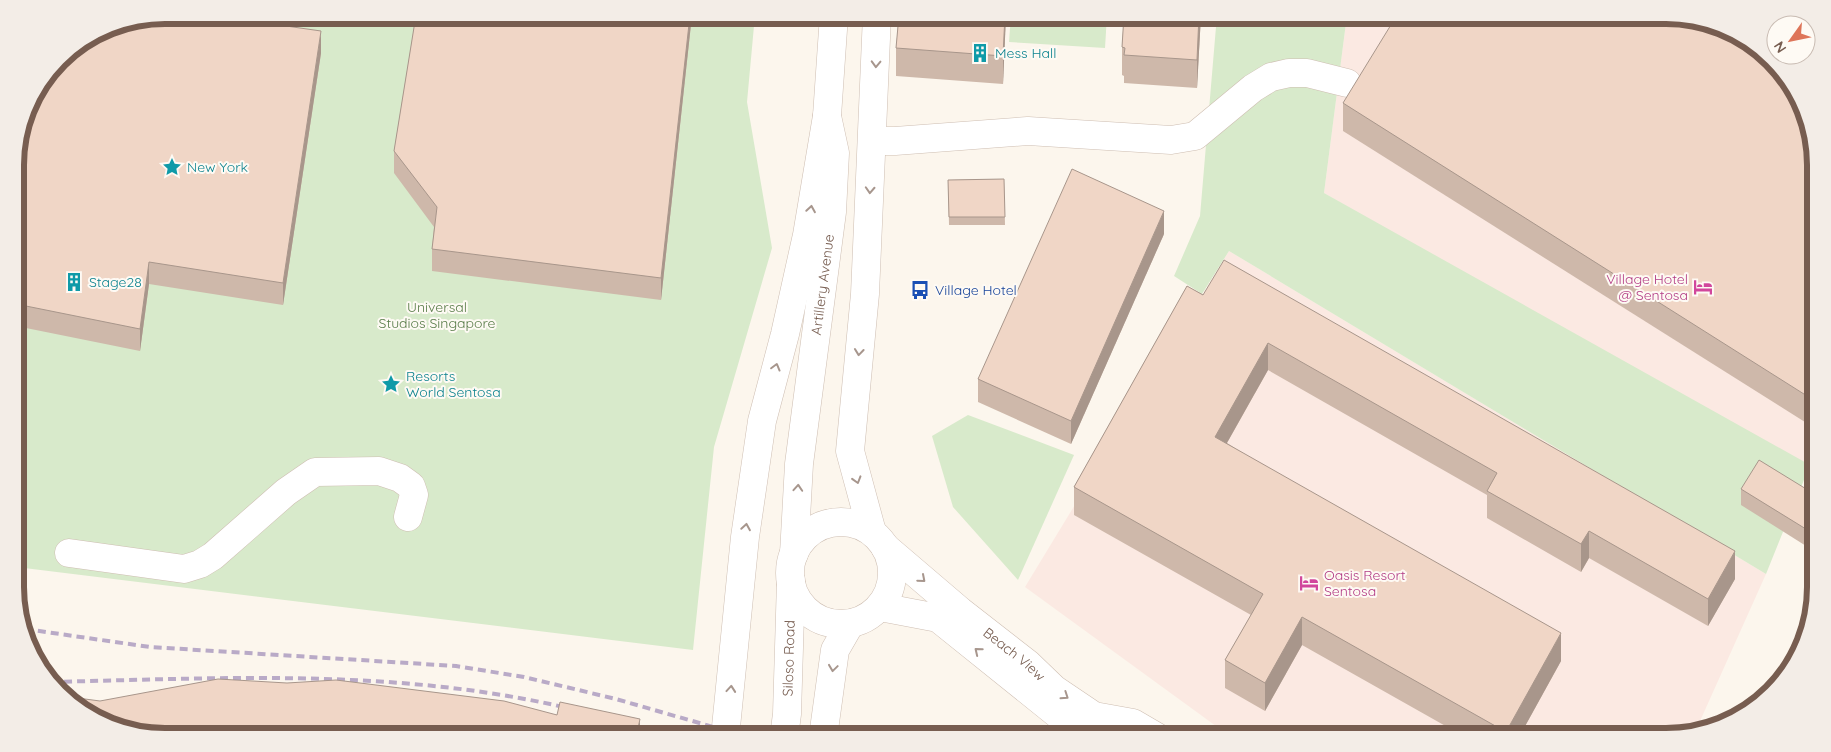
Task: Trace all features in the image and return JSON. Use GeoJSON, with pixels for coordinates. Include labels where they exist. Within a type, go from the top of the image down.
{"type":"FeatureCollection","features":[{"type":"Feature","properties":{"kind":"street","name":"Artillery Avenue"},"geometry":{"type":"LineString","coordinates":[[833,24],[827,116],[835,153],[832,212],[800,464],[792,567],[795,595],[805,609],[818,619],[834,624],[850,624]]}},
{"type":"Feature","properties":{"kind":"street"},"geometry":{"type":"LineString","coordinates":[[824,728],[835,650],[850,624],[866,618],[880,607],[889,593],[892,577],[891,562],[878,539],[850,452],[865,294],[878,24]]}},
{"type":"Feature","properties":{"kind":"street"},"geometry":{"type":"LineString","coordinates":[[872,141],[1028,131],[1171,140],[1195,136],[1253,88],[1271,77],[1289,73],[1307,73],[1347,83]]}},
{"type":"Feature","properties":{"kind":"street"},"geometry":{"type":"LineString","coordinates":[[726,728],[745,537],[762,421],[807,235],[827,116]]}},
{"type":"Feature","properties":{"kind":"street"},"geometry":{"type":"LineString","coordinates":[[69,553],[184,568],[200,564],[213,556],[286,492],[315,472],[378,471],[400,478],[411,486],[414,495],[408,517]]}},
{"type":"Feature","properties":{"kind":"street"},"geometry":{"type":"LineString","coordinates":[[792,567],[802,540],[813,530],[827,524],[843,522],[858,524],[878,539]]}},
{"type":"Feature","properties":{"kind":"street","name":"Beach View"},"geometry":{"type":"LineString","coordinates":[[878,539],[953,605],[1028,664],[1054,689],[1094,716],[1132,723],[1141,728]]}},
{"type":"Feature","properties":{"kind":"street","name":"Siloso Road"},"geometry":{"type":"LineString","coordinates":[[785,728],[792,567]]}},
{"type":"Feature","properties":{"kind":"street","name":"Beach View"},"geometry":{"type":"LineString","coordinates":[[880,607],[938,618],[1075,728]]}},
{"type":"Feature","properties":{"kind":"shaded area","name":"Village Hotel @ Sentosa"},"geometry":{"type":"Polygon","coordinates":[[[1346,24],[1677,25],[1804,135],[1807,165],[1807,478],[1324,193],[1346,24]]]}},
{"type":"Feature","properties":{"kind":"shaded area"},"geometry":{"type":"Polygon","coordinates":[[[1229,251],[1766,574],[1699,724],[1676,728],[1219,728],[1025,587],[1229,251]]]}},
{"type":"Feature","properties":{"kind":"green space","name":"Universal Studios Singapore"},"geometry":{"type":"Polygon","coordinates":[[[155,24],[754,24],[747,102],[772,248],[714,447],[693,650],[24,568],[25,146],[155,24]]]}},
{"type":"Feature","properties":{"kind":"green space"},"geometry":{"type":"Polygon","coordinates":[[[1010,24],[1106,24],[1105,48],[1009,42],[1010,24]]]}},
{"type":"Feature","properties":{"kind":"green space"},"geometry":{"type":"Polygon","coordinates":[[[1216,24],[1346,24],[1324,193],[1807,463],[1807,472],[1766,574],[1229,251],[1202,294],[1174,276],[1200,216],[1216,24]]]}},
{"type":"Feature","properties":{"kind":"green space"},"geometry":{"type":"Polygon","coordinates":[[[968,415],[1074,455],[1018,580],[953,507],[932,436],[968,415]]]}},
{"type":"Feature","properties":{"kind":"building"},"geometry":{"type":"Polygon","coordinates":[[[155,24],[272,24],[321,31],[283,283],[149,262],[140,329],[24,306],[24,155],[26,137],[38,102],[53,79],[79,53],[102,38],[137,26],[155,24]]]}},
{"type":"Feature","properties":{"kind":"building"},"geometry":{"type":"Polygon","coordinates":[[[415,24],[689,24],[661,278],[432,249],[437,207],[394,151],[415,24]]]}},
{"type":"Feature","properties":{"kind":"building"},"geometry":{"type":"Polygon","coordinates":[[[898,24],[1005,24],[1003,56],[896,48],[898,24]]]}},
{"type":"Feature","properties":{"kind":"building"},"geometry":{"type":"Polygon","coordinates":[[[1123,24],[1199,24],[1197,60],[1124,55],[1125,48],[1122,47],[1123,24]]]}},
{"type":"Feature","properties":{"kind":"building","name":"Village Hotel @ Sentosa"},"geometry":{"type":"Polygon","coordinates":[[[1391,24],[1685,25],[1712,31],[1729,38],[1745,47],[1766,65],[1778,79],[1797,111],[1806,146],[1807,396],[1343,103],[1391,24]]]}},
{"type":"Feature","properties":{"kind":"building"},"geometry":{"type":"Polygon","coordinates":[[[1072,169],[1164,211],[1071,421],[978,379],[1072,169]]]}},
{"type":"Feature","properties":{"kind":"building"},"geometry":{"type":"Polygon","coordinates":[[[1004,179],[1005,217],[949,217],[948,180],[1004,179]]]}},
{"type":"Feature","properties":{"kind":"building"},"geometry":{"type":"Polygon","coordinates":[[[1224,260],[1735,551],[1708,599],[1589,531],[1581,544],[1487,491],[1497,473],[1268,343],[1215,437],[1561,633],[1508,728],[1499,728],[1302,617],[1265,683],[1225,660],[1263,594],[1074,487],[1187,286],[1203,295],[1224,260]]]}},
{"type":"Feature","properties":{"kind":"building"},"geometry":{"type":"Polygon","coordinates":[[[1759,460],[1807,489],[1807,530],[1741,489],[1759,460]]]}},
{"type":"Feature","properties":{"kind":"building"},"geometry":{"type":"Polygon","coordinates":[[[218,679],[287,683],[336,680],[504,701],[557,715],[560,702],[640,719],[638,728],[155,728],[119,721],[102,714],[78,698],[100,701],[218,679]]]}},
{"type":"Feature","properties":{"kind":"railway"},"geometry":{"type":"LineString","coordinates":[[30,630],[150,647],[456,666],[524,677],[616,699],[717,728]]}},
{"type":"Feature","properties":{"kind":"railway"},"geometry":{"type":"LineString","coordinates":[[61,682],[248,678],[378,681],[443,687],[507,696],[572,709]]}},
{"type":"Feature","properties":{"kind":"place","name":"Mess Hall"},"geometry":{"type":"Point","coordinates":[980,53]}},
{"type":"Feature","properties":{"kind":"place","name":"New York"},"geometry":{"type":"Point","coordinates":[172,167]}},
{"type":"Feature","properties":{"kind":"place","name":"Stage28"},"geometry":{"type":"Point","coordinates":[74,282]}},
{"type":"Feature","properties":{"kind":"place","name":"Village Hotel @ Sentosa"},"geometry":{"type":"Point","coordinates":[1703,287]}},
{"type":"Feature","properties":{"kind":"place","name":"Village Hotel"},"geometry":{"type":"Point","coordinates":[920,290]}},
{"type":"Feature","properties":{"kind":"place","name":"Resorts World Sentosa"},"geometry":{"type":"Point","coordinates":[391,384]}},
{"type":"Feature","properties":{"kind":"place","name":"Oasis Resort Sentosa"},"geometry":{"type":"Point","coordinates":[1309,583]}}]}
